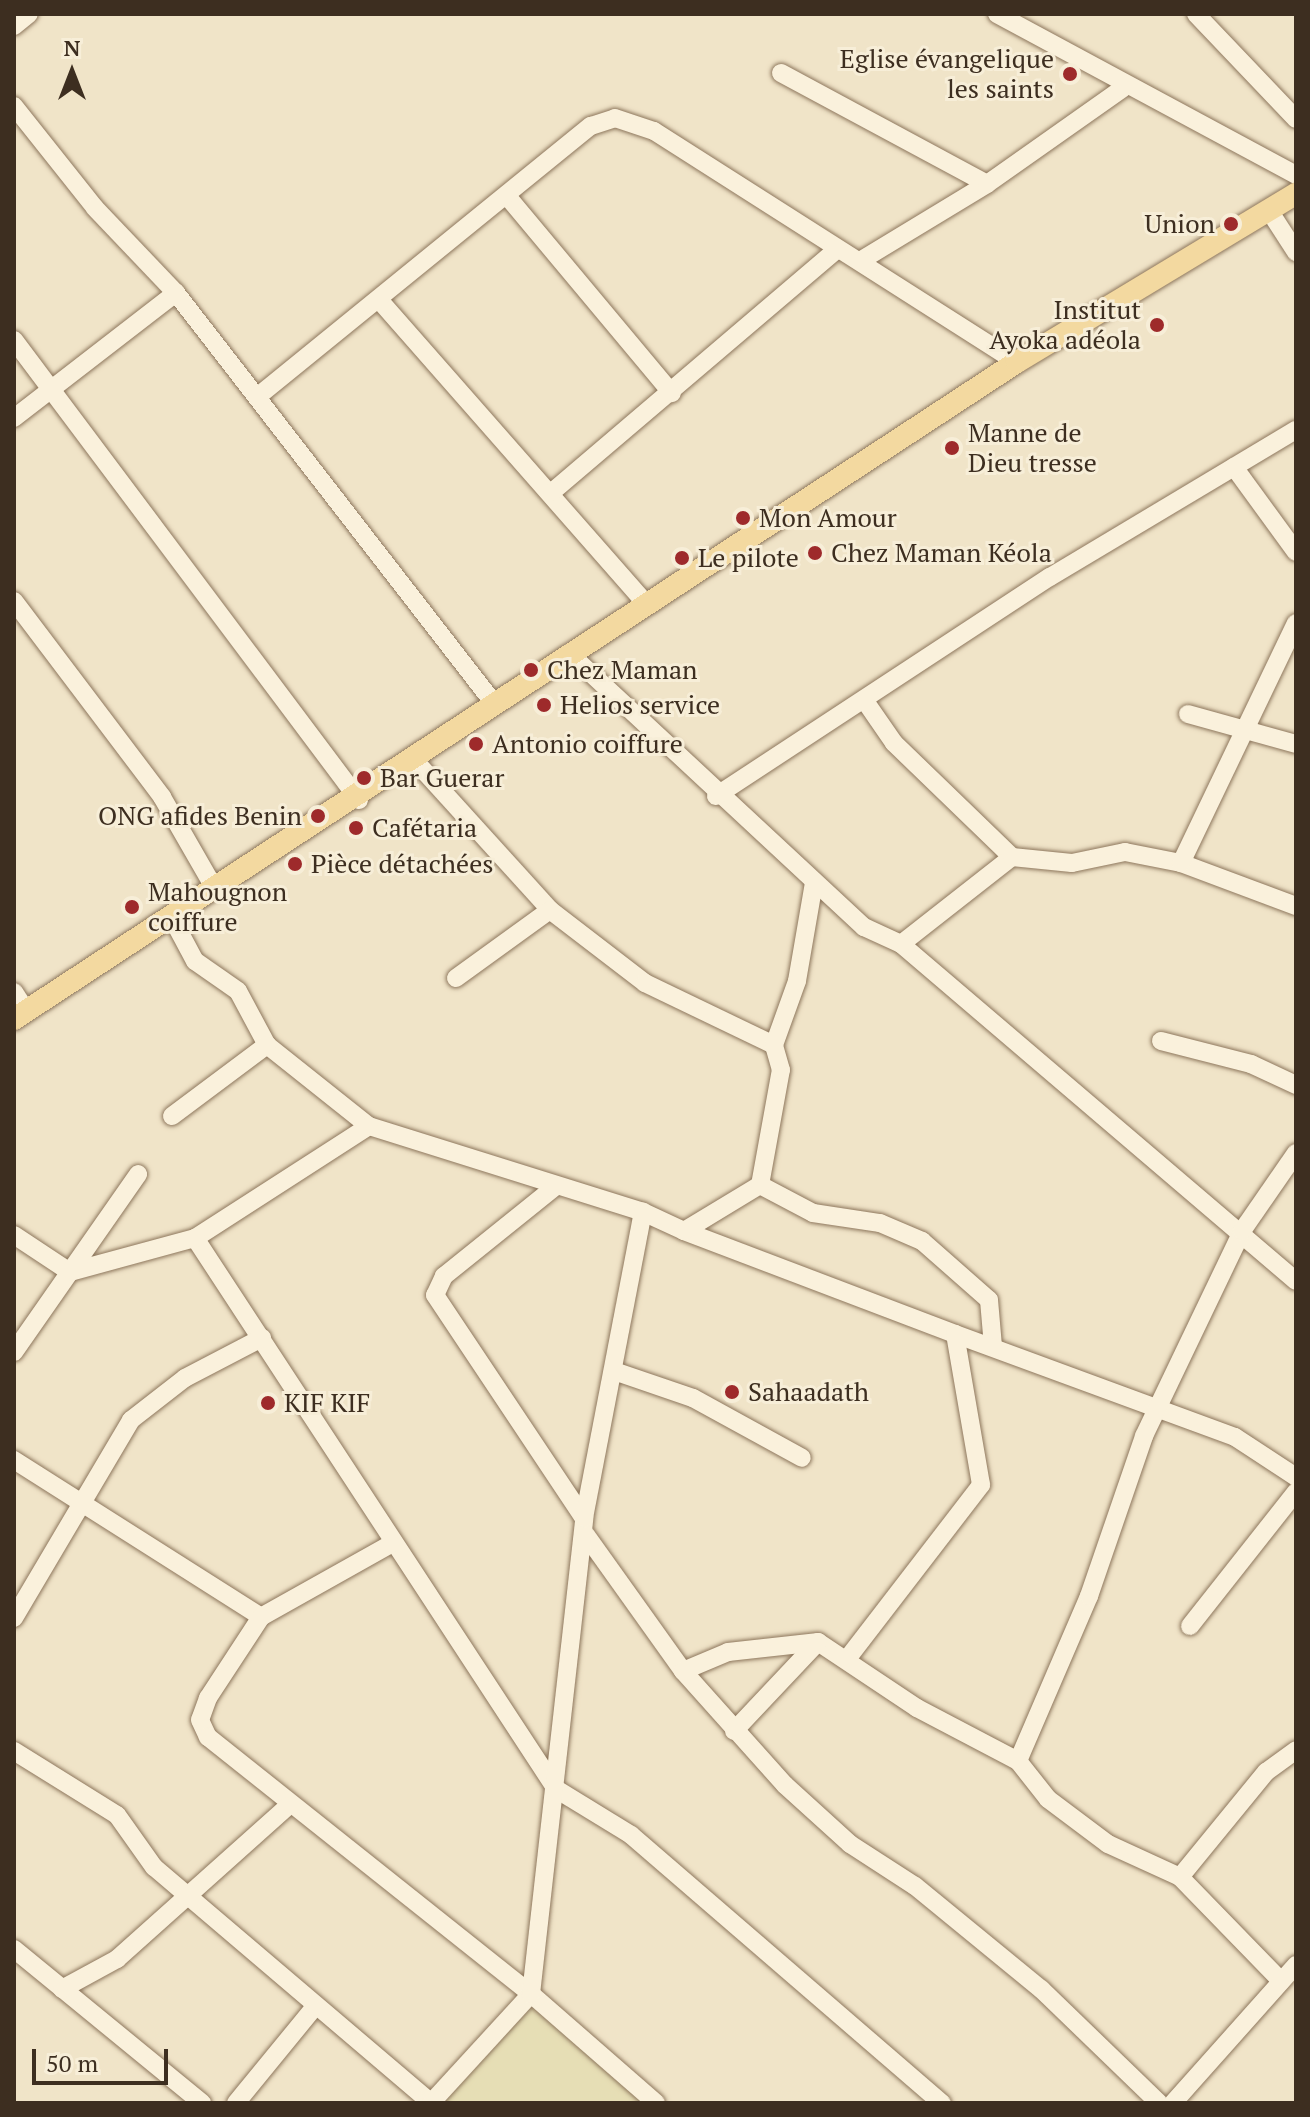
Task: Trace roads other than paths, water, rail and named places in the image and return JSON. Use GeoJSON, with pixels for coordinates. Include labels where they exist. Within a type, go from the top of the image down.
{"type":"FeatureCollection","features":[{"type":"Feature","properties":{"kind":"main road"},"geometry":{"type":"LineString","coordinates":[[21,1016],[359,800],[569,653],[1017,362],[1296,194]]}},
{"type":"Feature","properties":{"kind":"street"},"geometry":{"type":"LineString","coordinates":[[14,26],[29,14]]}},
{"type":"Feature","properties":{"kind":"street"},"geometry":{"type":"LineString","coordinates":[[997,14],[1123,88],[1296,175]]}},
{"type":"Feature","properties":{"kind":"street"},"geometry":{"type":"LineString","coordinates":[[1196,14],[1296,119]]}},
{"type":"Feature","properties":{"kind":"street"},"geometry":{"type":"LineString","coordinates":[[781,73],[987,184]]}},
{"type":"Feature","properties":{"kind":"street"},"geometry":{"type":"LineString","coordinates":[[860,261],[987,184],[1123,88]]}},
{"type":"Feature","properties":{"kind":"street"},"geometry":{"type":"LineString","coordinates":[[14,106],[95,208],[176,293],[496,706]]}},
{"type":"Feature","properties":{"kind":"street"},"geometry":{"type":"LineString","coordinates":[[257,397],[381,302],[591,126],[627,119],[860,261],[1017,362]]}},
{"type":"Feature","properties":{"kind":"street"},"geometry":{"type":"LineString","coordinates":[[507,196],[672,393]]}},
{"type":"Feature","properties":{"kind":"street"},"geometry":{"type":"LineString","coordinates":[[1270,212],[1296,252]]}},
{"type":"Feature","properties":{"kind":"street"},"geometry":{"type":"LineString","coordinates":[[552,492],[838,249]]}},
{"type":"Feature","properties":{"kind":"street"},"geometry":{"type":"LineString","coordinates":[[14,418],[176,293]]}},
{"type":"Feature","properties":{"kind":"street"},"geometry":{"type":"LineString","coordinates":[[381,302],[552,492],[646,604]]}},
{"type":"Feature","properties":{"kind":"street"},"geometry":{"type":"LineString","coordinates":[[14,340],[359,800]]}},
{"type":"Feature","properties":{"kind":"street"},"geometry":{"type":"LineString","coordinates":[[716,796],[1050,577],[1296,430]]}},
{"type":"Feature","properties":{"kind":"street"},"geometry":{"type":"LineString","coordinates":[[1234,467],[1296,552]]}},
{"type":"Feature","properties":{"kind":"street"},"geometry":{"type":"LineString","coordinates":[[14,601],[162,797],[216,891]]}},
{"type":"Feature","properties":{"kind":"street"},"geometry":{"type":"LineString","coordinates":[[1181,863],[1242,729],[1296,623]]}},
{"type":"Feature","properties":{"kind":"street"},"geometry":{"type":"LineString","coordinates":[[569,653],[716,796],[864,927],[901,944],[1242,1231],[1296,1281]]}},
{"type":"Feature","properties":{"kind":"street"},"geometry":{"type":"LineString","coordinates":[[865,701],[894,743],[1012,857],[1072,863],[1125,852],[1181,863],[1296,906]]}},
{"type":"Feature","properties":{"kind":"street"},"geometry":{"type":"LineString","coordinates":[[1188,714],[1296,744]]}},
{"type":"Feature","properties":{"kind":"street"},"geometry":{"type":"LineString","coordinates":[[416,762],[550,910],[645,983],[774,1045]]}},
{"type":"Feature","properties":{"kind":"street"},"geometry":{"type":"LineString","coordinates":[[901,944],[1012,857]]}},
{"type":"Feature","properties":{"kind":"street"},"geometry":{"type":"LineString","coordinates":[[684,1231],[760,1185],[781,1070],[774,1045],[797,981],[814,883]]}},
{"type":"Feature","properties":{"kind":"street"},"geometry":{"type":"LineString","coordinates":[[456,978],[550,910]]}},
{"type":"Feature","properties":{"kind":"street"},"geometry":{"type":"LineString","coordinates":[[172,918],[195,961],[238,991],[267,1045],[369,1126],[643,1212],[684,1231],[955,1334],[1159,1406],[1235,1437],[1296,1477]]}},
{"type":"Feature","properties":{"kind":"street"},"geometry":{"type":"LineString","coordinates":[[14,992],[21,1016]]}},
{"type":"Feature","properties":{"kind":"street"},"geometry":{"type":"LineString","coordinates":[[1161,1041],[1251,1064],[1296,1085]]}},
{"type":"Feature","properties":{"kind":"street"},"geometry":{"type":"LineString","coordinates":[[172,1116],[267,1045]]}},
{"type":"Feature","properties":{"kind":"street"},"geometry":{"type":"LineString","coordinates":[[14,1235],[70,1272],[195,1238],[369,1126]]}},
{"type":"Feature","properties":{"kind":"street"},"geometry":{"type":"LineString","coordinates":[[1018,1761],[1089,1596],[1121,1490],[1159,1406],[1242,1231],[1296,1153]]}},
{"type":"Feature","properties":{"kind":"street"},"geometry":{"type":"LineString","coordinates":[[14,1352],[138,1174]]}},
{"type":"Feature","properties":{"kind":"street"},"geometry":{"type":"LineString","coordinates":[[760,1185],[813,1213],[880,1223],[922,1241],[989,1300],[993,1347]]}},
{"type":"Feature","properties":{"kind":"street"},"geometry":{"type":"LineString","coordinates":[[556,1186],[444,1276],[435,1295],[585,1526],[683,1671],[734,1731],[850,1844],[915,1886],[1041,1989],[1159,2103]]}},
{"type":"Feature","properties":{"kind":"street"},"geometry":{"type":"LineString","coordinates":[[14,1751],[117,1815],[154,1867],[192,1896],[313,2009],[431,2103],[531,1994],[585,1526],[643,1212]]}},
{"type":"Feature","properties":{"kind":"street"},"geometry":{"type":"LineString","coordinates":[[195,1238],[262,1338],[391,1544],[556,1789],[631,1835],[942,2103]]}},
{"type":"Feature","properties":{"kind":"street"},"geometry":{"type":"LineString","coordinates":[[847,1659],[981,1485],[955,1334]]}},
{"type":"Feature","properties":{"kind":"street"},"geometry":{"type":"LineString","coordinates":[[14,1618],[131,1420],[185,1378],[262,1338]]}},
{"type":"Feature","properties":{"kind":"street"},"geometry":{"type":"LineString","coordinates":[[614,1371],[693,1398],[802,1458]]}},
{"type":"Feature","properties":{"kind":"street"},"geometry":{"type":"LineString","coordinates":[[14,1460],[79,1507],[261,1617]]}},
{"type":"Feature","properties":{"kind":"street"},"geometry":{"type":"LineString","coordinates":[[1190,1626],[1296,1492]]}},
{"type":"Feature","properties":{"kind":"street"},"geometry":{"type":"LineString","coordinates":[[391,1544],[261,1617],[200,1720],[208,1737],[288,1806],[531,1994],[656,2103]]}},
{"type":"Feature","properties":{"kind":"street"},"geometry":{"type":"LineString","coordinates":[[683,1671],[728,1652],[818,1642],[917,1708],[1018,1761],[1048,1799],[1108,1844],[1180,1877],[1281,1981]]}},
{"type":"Feature","properties":{"kind":"street"},"geometry":{"type":"LineString","coordinates":[[734,1731],[818,1642]]}},
{"type":"Feature","properties":{"kind":"street"},"geometry":{"type":"LineString","coordinates":[[1180,1877],[1266,1772],[1296,1750]]}},
{"type":"Feature","properties":{"kind":"street"},"geometry":{"type":"LineString","coordinates":[[62,1989],[117,1959],[192,1896],[288,1806]]}},
{"type":"Feature","properties":{"kind":"street"},"geometry":{"type":"LineString","coordinates":[[15,1952],[202,2103]]}},
{"type":"Feature","properties":{"kind":"street"},"geometry":{"type":"LineString","coordinates":[[1173,2103],[1296,1965]]}},
{"type":"Feature","properties":{"kind":"street"},"geometry":{"type":"LineString","coordinates":[[236,2103],[313,2009]]}},
{"type":"Feature","properties":{"kind":"place","name":"Eglise évangelique les saints"},"geometry":{"type":"Point","coordinates":[1070,74]}},
{"type":"Feature","properties":{"kind":"place","name":"Union"},"geometry":{"type":"Point","coordinates":[1231,224]}},
{"type":"Feature","properties":{"kind":"place","name":"Institut Ayoka adéola"},"geometry":{"type":"Point","coordinates":[1157,325]}},
{"type":"Feature","properties":{"kind":"place","name":"Manne de Dieu tresse"},"geometry":{"type":"Point","coordinates":[952,448]}},
{"type":"Feature","properties":{"kind":"place","name":"Mon Amour"},"geometry":{"type":"Point","coordinates":[743,518]}},
{"type":"Feature","properties":{"kind":"place","name":"Chez Maman Kéola"},"geometry":{"type":"Point","coordinates":[815,553]}},
{"type":"Feature","properties":{"kind":"place","name":"Le pilote"},"geometry":{"type":"Point","coordinates":[682,558]}},
{"type":"Feature","properties":{"kind":"place","name":"Chez Maman"},"geometry":{"type":"Point","coordinates":[531,670]}},
{"type":"Feature","properties":{"kind":"place","name":"Helios service"},"geometry":{"type":"Point","coordinates":[544,705]}},
{"type":"Feature","properties":{"kind":"place","name":"Antonio coiffure"},"geometry":{"type":"Point","coordinates":[476,744]}},
{"type":"Feature","properties":{"kind":"place","name":"Bar Guerar"},"geometry":{"type":"Point","coordinates":[364,778]}},
{"type":"Feature","properties":{"kind":"place","name":"ONG afides Benin"},"geometry":{"type":"Point","coordinates":[318,816]}},
{"type":"Feature","properties":{"kind":"place","name":"Cafétaria"},"geometry":{"type":"Point","coordinates":[356,828]}},
{"type":"Feature","properties":{"kind":"place","name":"Pièce détachées"},"geometry":{"type":"Point","coordinates":[295,864]}},
{"type":"Feature","properties":{"kind":"place","name":"Mahougnon coiffure"},"geometry":{"type":"Point","coordinates":[132,907]}},
{"type":"Feature","properties":{"kind":"place","name":"Sahaadath"},"geometry":{"type":"Point","coordinates":[732,1392]}},
{"type":"Feature","properties":{"kind":"place","name":"KIF KIF"},"geometry":{"type":"Point","coordinates":[268,1403]}}]}
